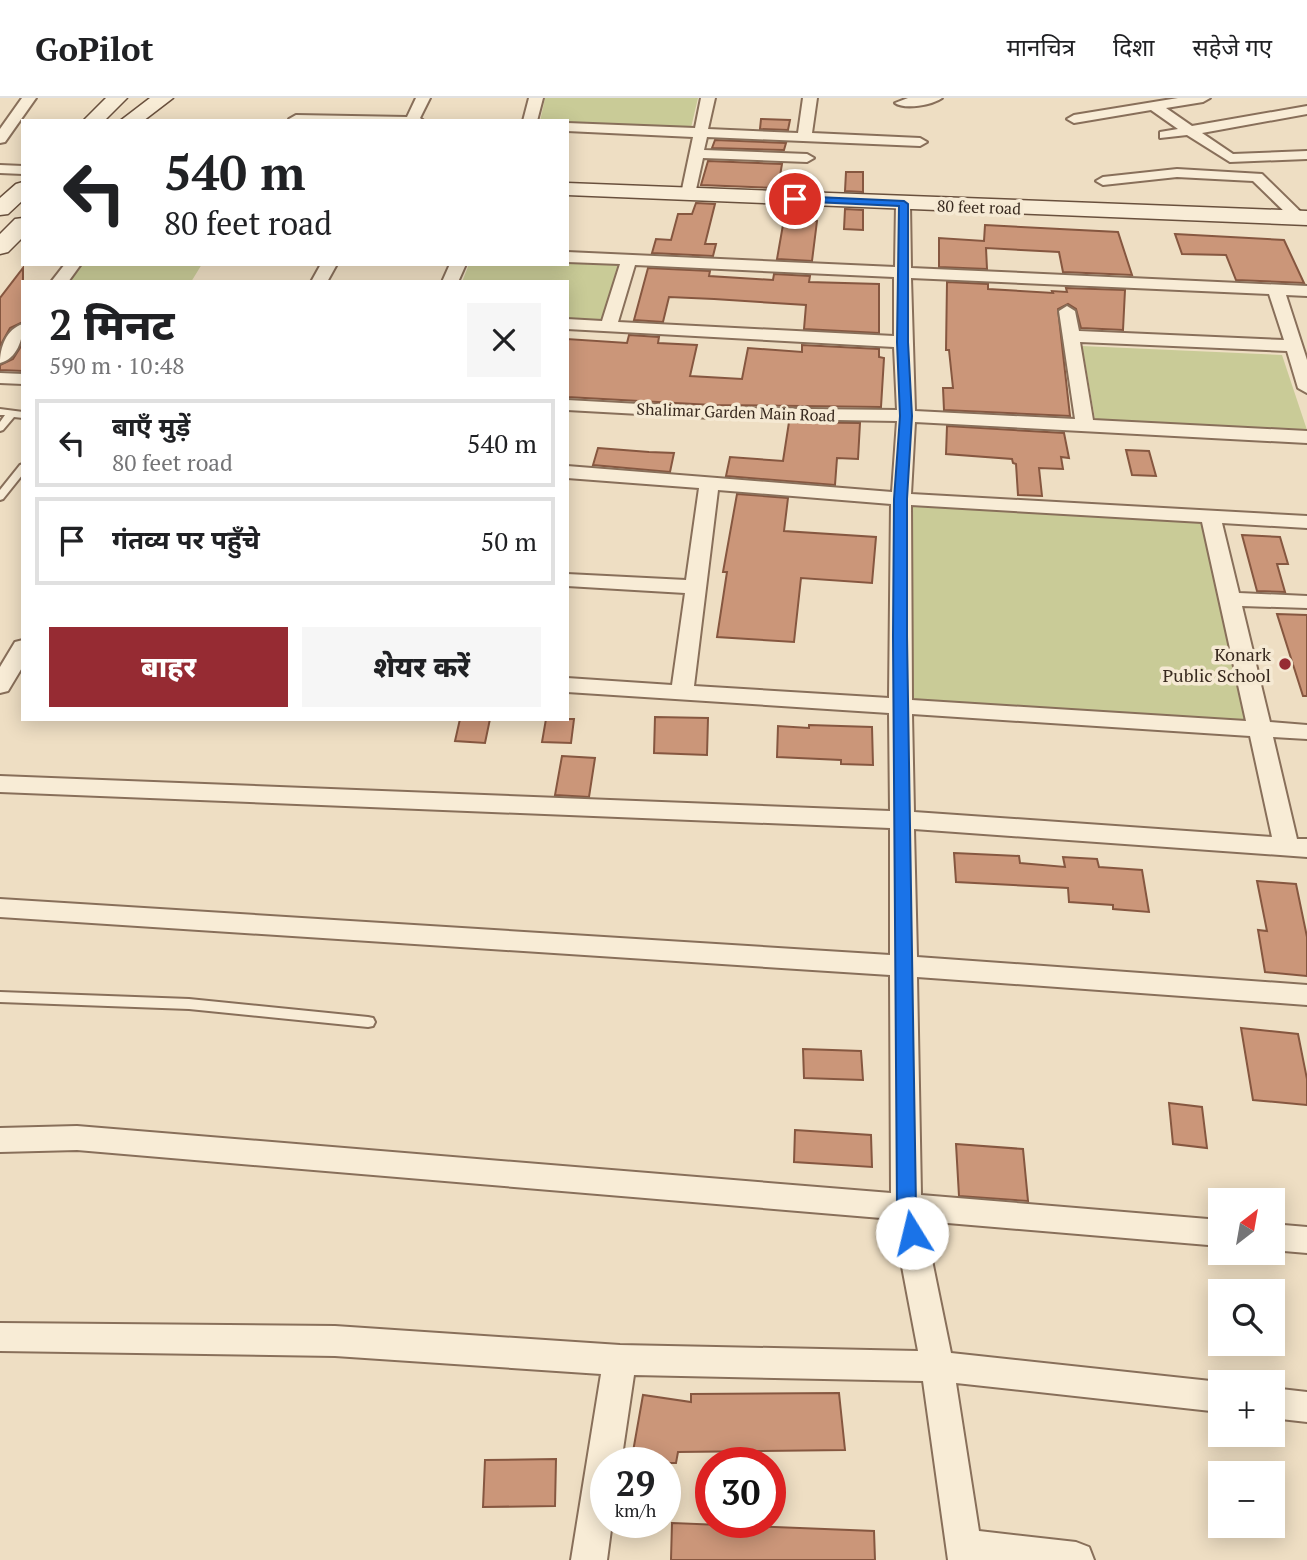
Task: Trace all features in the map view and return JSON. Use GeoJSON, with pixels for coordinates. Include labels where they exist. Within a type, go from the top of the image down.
{"type":"FeatureCollection","features":[{"type":"Feature","properties":{"kind":"street"},"geometry":{"type":"LineString","coordinates":[[95,119],[117,98]]}},
{"type":"Feature","properties":{"kind":"street"},"geometry":{"type":"LineString","coordinates":[[133,119],[163,98]]}},
{"type":"Feature","properties":{"kind":"street"},"geometry":{"type":"LineString","coordinates":[[415,119],[422,98]]}},
{"type":"Feature","properties":{"kind":"street"},"geometry":{"type":"LineString","coordinates":[[531,119],[536,98]]}},
{"type":"Feature","properties":{"kind":"street"},"geometry":{"type":"LineString","coordinates":[[688,194],[708,98]]}},
{"type":"Feature","properties":{"kind":"street"},"geometry":{"type":"LineString","coordinates":[[804,137],[810,98]]}},
{"type":"Feature","properties":{"kind":"street"},"geometry":{"type":"LineString","coordinates":[[902,103],[935,98]]}},
{"type":"Feature","properties":{"kind":"street"},"geometry":{"type":"LineString","coordinates":[[1074,119],[1203,98]]}},
{"type":"Feature","properties":{"kind":"street"},"geometry":{"type":"LineString","coordinates":[[0,139],[22,102]]}},
{"type":"Feature","properties":{"kind":"street"},"geometry":{"type":"LineString","coordinates":[[1269,103],[1289,113],[1307,127]]}},
{"type":"Feature","properties":{"kind":"street"},"geometry":{"type":"LineString","coordinates":[[1155,107],[1230,158],[1307,155]]}},
{"type":"Feature","properties":{"kind":"street"},"geometry":{"type":"LineString","coordinates":[[1165,135],[1307,110]]}},
{"type":"Feature","properties":{"kind":"street"},"geometry":{"type":"LineString","coordinates":[[1233,124],[1281,157]]}},
{"type":"Feature","properties":{"kind":"street"},"geometry":{"type":"LineString","coordinates":[[569,127],[920,142]]}},
{"type":"Feature","properties":{"kind":"street"},"geometry":{"type":"LineString","coordinates":[[696,155],[807,158]]}},
{"type":"Feature","properties":{"kind":"street"},"geometry":{"type":"LineString","coordinates":[[0,169],[21,170]]}},
{"type":"Feature","properties":{"kind":"street"},"geometry":{"type":"LineString","coordinates":[[1103,181],[1177,173],[1257,177],[1303,218]]}},
{"type":"Feature","properties":{"kind":"street","name":"80 feet road"},"geometry":{"type":"LineString","coordinates":[[569,189],[1303,218]]}},
{"type":"Feature","properties":{"kind":"street"},"geometry":{"type":"LineString","coordinates":[[0,209],[21,190]]}},
{"type":"Feature","properties":{"kind":"street"},"geometry":{"type":"LineString","coordinates":[[904,204],[902,342],[906,416],[901,499],[901,707],[906,1207],[937,1366],[965,1553],[1076,1560]]}},
{"type":"Feature","properties":{"kind":"street"},"geometry":{"type":"LineString","coordinates":[[0,247],[21,226]]}},
{"type":"Feature","properties":{"kind":"street"},"geometry":{"type":"LineString","coordinates":[[569,257],[1307,290]]}},
{"type":"Feature","properties":{"kind":"street"},"geometry":{"type":"LineString","coordinates":[[608,327],[629,260]]}},
{"type":"Feature","properties":{"kind":"street"},"geometry":{"type":"LineString","coordinates":[[61,280],[71,266]]}},
{"type":"Feature","properties":{"kind":"street"},"geometry":{"type":"LineString","coordinates":[[1276,289],[1307,388]]}},
{"type":"Feature","properties":{"kind":"street"},"geometry":{"type":"LineString","coordinates":[[1066,311],[1085,426]]}},
{"type":"Feature","properties":{"kind":"street"},"geometry":{"type":"LineString","coordinates":[[569,324],[902,342]]}},
{"type":"Feature","properties":{"kind":"street"},"geometry":{"type":"LineString","coordinates":[[0,358],[21,332]]}},
{"type":"Feature","properties":{"kind":"street"},"geometry":{"type":"LineString","coordinates":[[1071,336],[1294,346]]}},
{"type":"Feature","properties":{"kind":"street"},"geometry":{"type":"LineString","coordinates":[[0,378],[21,379]]}},
{"type":"Feature","properties":{"kind":"street","name":"Shalimar Garden Main Road"},"geometry":{"type":"LineString","coordinates":[[569,405],[712,413],[906,416],[1307,437]]}},
{"type":"Feature","properties":{"kind":"street"},"geometry":{"type":"LineString","coordinates":[[569,472],[901,499],[1211,519],[1307,522]]}},
{"type":"Feature","properties":{"kind":"street"},"geometry":{"type":"LineString","coordinates":[[682,693],[709,485]]}},
{"type":"Feature","properties":{"kind":"street"},"geometry":{"type":"LineString","coordinates":[[0,784],[903,820],[1297,847],[1260,729],[1211,519]]}},
{"type":"Feature","properties":{"kind":"street"},"geometry":{"type":"LineString","coordinates":[[569,580],[697,587]]}},
{"type":"Feature","properties":{"kind":"street"},"geometry":{"type":"LineString","coordinates":[[1230,599],[1307,602]]}},
{"type":"Feature","properties":{"kind":"street"},"geometry":{"type":"LineString","coordinates":[[9,681],[21,652]]}},
{"type":"Feature","properties":{"kind":"street"},"geometry":{"type":"LineString","coordinates":[[569,685],[1307,732]]}},
{"type":"Feature","properties":{"kind":"street"},"geometry":{"type":"LineString","coordinates":[[0,908],[904,966],[1307,995]]}},
{"type":"Feature","properties":{"kind":"street"},"geometry":{"type":"LineString","coordinates":[[0,1140],[76,1138],[1208,1232]]}},
{"type":"Feature","properties":{"kind":"street"},"geometry":{"type":"LineString","coordinates":[[1285,1238],[1307,1240]]}},
{"type":"Feature","properties":{"kind":"street"},"geometry":{"type":"LineString","coordinates":[[0,1337],[335,1341],[620,1360],[937,1366],[1208,1396]]}},
{"type":"Feature","properties":{"kind":"street"},"geometry":{"type":"LineString","coordinates":[[589,1560],[620,1360]]}},
{"type":"Feature","properties":{"kind":"street"},"geometry":{"type":"LineString","coordinates":[[1285,1404],[1307,1406]]}},
{"type":"Feature","properties":{"kind":"lane"},"geometry":{"type":"LineString","coordinates":[[0,412],[21,415]]}},
{"type":"Feature","properties":{"kind":"lane"},"geometry":{"type":"LineString","coordinates":[[0,428],[12,414]]}},
{"type":"Feature","properties":{"kind":"lane"},"geometry":{"type":"LineString","coordinates":[[0,497],[21,470]]}},
{"type":"Feature","properties":{"kind":"lane"},"geometry":{"type":"LineString","coordinates":[[0,997],[189,1004],[368,1022]]}},
{"type":"Feature","properties":{"kind":"green space"},"geometry":{"type":"Polygon","coordinates":[[[545,98],[698,98],[690,132],[569,131],[569,119],[540,119],[545,98]]]}},
{"type":"Feature","properties":{"kind":"green space"},"geometry":{"type":"Polygon","coordinates":[[[569,259],[619,261],[602,320],[569,318],[569,280],[463,280],[468,266],[569,266],[569,259]]]}},
{"type":"Feature","properties":{"kind":"green space"},"geometry":{"type":"Polygon","coordinates":[[[81,266],[201,266],[192,280],[70,280],[81,266]]]}},
{"type":"Feature","properties":{"kind":"green space"},"geometry":{"type":"Polygon","coordinates":[[[1082,346],[1282,355],[1307,430],[1095,419],[1082,346]]]}},
{"type":"Feature","properties":{"kind":"green space"},"geometry":{"type":"Polygon","coordinates":[[[901,499],[1211,518],[1260,729],[901,707],[901,499]]]}},
{"type":"Feature","properties":{"kind":"building"},"geometry":{"type":"Polygon","coordinates":[[[761,119],[790,120],[788,130],[760,129],[761,119]]]}},
{"type":"Feature","properties":{"kind":"building"},"geometry":{"type":"Polygon","coordinates":[[[715,140],[786,143],[784,150],[712,148],[715,140]]]}},
{"type":"Feature","properties":{"kind":"building"},"geometry":{"type":"Polygon","coordinates":[[[708,161],[782,164],[778,188],[701,185],[708,161]]]}},
{"type":"Feature","properties":{"kind":"building"},"geometry":{"type":"Polygon","coordinates":[[[846,172],[863,172],[863,192],[845,191],[846,172]]]}},
{"type":"Feature","properties":{"kind":"building"},"geometry":{"type":"Polygon","coordinates":[[[696,203],[715,204],[705,244],[716,244],[713,256],[652,253],[656,239],[671,240],[678,214],[692,214],[696,203]]]}},
{"type":"Feature","properties":{"kind":"building"},"geometry":{"type":"Polygon","coordinates":[[[845,209],[863,210],[863,230],[844,229],[845,209]]]}},
{"type":"Feature","properties":{"kind":"building"},"geometry":{"type":"Polygon","coordinates":[[[784,219],[817,221],[812,261],[777,259],[784,219]]]}},
{"type":"Feature","properties":{"kind":"building"},"geometry":{"type":"Polygon","coordinates":[[[985,225],[1118,232],[1132,275],[1063,272],[1059,252],[986,248],[987,269],[939,267],[939,238],[984,241],[985,225]]]}},
{"type":"Feature","properties":{"kind":"building"},"geometry":{"type":"Polygon","coordinates":[[[1175,234],[1284,240],[1304,283],[1236,280],[1226,255],[1182,254],[1175,234]]]}},
{"type":"Feature","properties":{"kind":"building"},"geometry":{"type":"Polygon","coordinates":[[[23,268],[21,323],[10,328],[0,346],[0,298],[23,268]]]}},
{"type":"Feature","properties":{"kind":"building"},"geometry":{"type":"Polygon","coordinates":[[[648,268],[710,271],[709,276],[773,280],[774,274],[810,276],[809,282],[879,284],[879,333],[804,329],[806,305],[714,299],[669,297],[663,322],[634,320],[648,268]]]}},
{"type":"Feature","properties":{"kind":"building"},"geometry":{"type":"Polygon","coordinates":[[[947,282],[988,284],[988,289],[1053,293],[1052,291],[1067,292],[1066,288],[1125,290],[1123,330],[1081,328],[1076,309],[1068,304],[1058,309],[1070,416],[944,410],[943,388],[953,388],[949,350],[946,350],[947,282]]]}},
{"type":"Feature","properties":{"kind":"building"},"geometry":{"type":"Polygon","coordinates":[[[629,335],[659,337],[658,343],[697,345],[690,376],[742,379],[748,348],[802,352],[802,345],[879,349],[879,357],[884,358],[881,407],[712,405],[569,397],[569,339],[627,343],[629,335]]]}},
{"type":"Feature","properties":{"kind":"building"},"geometry":{"type":"Polygon","coordinates":[[[21,346],[21,371],[0,370],[0,365],[13,359],[21,346]]]}},
{"type":"Feature","properties":{"kind":"building"},"geometry":{"type":"Polygon","coordinates":[[[789,422],[860,423],[858,459],[837,458],[835,485],[726,476],[730,457],[783,461],[789,422]]]}},
{"type":"Feature","properties":{"kind":"building"},"geometry":{"type":"Polygon","coordinates":[[[947,426],[1064,433],[1069,458],[1061,457],[1063,469],[1039,468],[1042,496],[1018,495],[1016,464],[1012,459],[946,454],[947,426]]]}},
{"type":"Feature","properties":{"kind":"building"},"geometry":{"type":"Polygon","coordinates":[[[598,448],[674,453],[670,472],[593,465],[598,448]]]}},
{"type":"Feature","properties":{"kind":"building"},"geometry":{"type":"Polygon","coordinates":[[[1126,450],[1149,451],[1156,476],[1132,475],[1126,450]]]}},
{"type":"Feature","properties":{"kind":"building"},"geometry":{"type":"Polygon","coordinates":[[[737,494],[788,498],[784,531],[876,537],[872,583],[801,578],[794,642],[717,637],[727,572],[723,572],[737,494]]]}},
{"type":"Feature","properties":{"kind":"building"},"geometry":{"type":"Polygon","coordinates":[[[1242,535],[1280,537],[1288,564],[1277,564],[1285,592],[1257,591],[1242,535]]]}},
{"type":"Feature","properties":{"kind":"building"},"geometry":{"type":"Polygon","coordinates":[[[1277,614],[1307,615],[1307,696],[1303,696],[1277,614]]]}},
{"type":"Feature","properties":{"kind":"building"},"geometry":{"type":"Polygon","coordinates":[[[655,717],[708,718],[707,755],[654,753],[655,717]]]}},
{"type":"Feature","properties":{"kind":"building"},"geometry":{"type":"Polygon","coordinates":[[[574,719],[571,743],[542,742],[546,721],[574,719]]]}},
{"type":"Feature","properties":{"kind":"building"},"geometry":{"type":"Polygon","coordinates":[[[460,721],[490,721],[485,743],[455,741],[460,721]]]}},
{"type":"Feature","properties":{"kind":"building"},"geometry":{"type":"Polygon","coordinates":[[[809,725],[872,727],[873,765],[841,764],[841,760],[777,757],[778,726],[809,728],[809,725]]]}},
{"type":"Feature","properties":{"kind":"building"},"geometry":{"type":"Polygon","coordinates":[[[562,756],[595,758],[589,797],[555,795],[562,756]]]}},
{"type":"Feature","properties":{"kind":"building"},"geometry":{"type":"Polygon","coordinates":[[[954,853],[1019,856],[1020,863],[1065,867],[1063,857],[1097,859],[1099,867],[1142,870],[1149,912],[1113,909],[1113,905],[1069,902],[1068,888],[956,882],[954,853]]]}},
{"type":"Feature","properties":{"kind":"building"},"geometry":{"type":"Polygon","coordinates":[[[1257,881],[1296,884],[1307,937],[1307,976],[1265,972],[1258,930],[1267,931],[1257,881]]]}},
{"type":"Feature","properties":{"kind":"building"},"geometry":{"type":"Polygon","coordinates":[[[1241,1028],[1298,1034],[1307,1079],[1307,1105],[1253,1100],[1241,1028]]]}},
{"type":"Feature","properties":{"kind":"building"},"geometry":{"type":"Polygon","coordinates":[[[803,1049],[861,1051],[863,1080],[804,1078],[803,1049]]]}},
{"type":"Feature","properties":{"kind":"building"},"geometry":{"type":"Polygon","coordinates":[[[1169,1103],[1202,1107],[1207,1148],[1173,1144],[1169,1103]]]}},
{"type":"Feature","properties":{"kind":"building"},"geometry":{"type":"Polygon","coordinates":[[[795,1130],[871,1135],[872,1167],[794,1162],[795,1130]]]}},
{"type":"Feature","properties":{"kind":"building"},"geometry":{"type":"Polygon","coordinates":[[[956,1144],[1023,1149],[1028,1201],[959,1196],[956,1144]]]}},
{"type":"Feature","properties":{"kind":"building"},"geometry":{"type":"Polygon","coordinates":[[[839,1393],[845,1450],[695,1447],[695,1452],[681,1452],[681,1447],[634,1447],[643,1395],[691,1402],[691,1394],[839,1393]]]}},
{"type":"Feature","properties":{"kind":"building"},"geometry":{"type":"Polygon","coordinates":[[[556,1459],[555,1506],[483,1507],[485,1460],[556,1459]]]}},
{"type":"Feature","properties":{"kind":"building"},"geometry":{"type":"Polygon","coordinates":[[[681,1523],[695,1524],[695,1538],[786,1538],[786,1528],[874,1531],[875,1560],[671,1560],[672,1538],[681,1538],[681,1523]]]}},
{"type":"Feature","properties":{"kind":"place","name":"Konark Public School"},"geometry":{"type":"Point","coordinates":[1285,664]}},
{"type":"Feature","properties":{"kind":"route"},"geometry":{"type":"LineString","coordinates":[[795,199],[904,204],[902,342],[906,416],[901,499],[900,636],[906,1207],[912,1233]]}}]}
